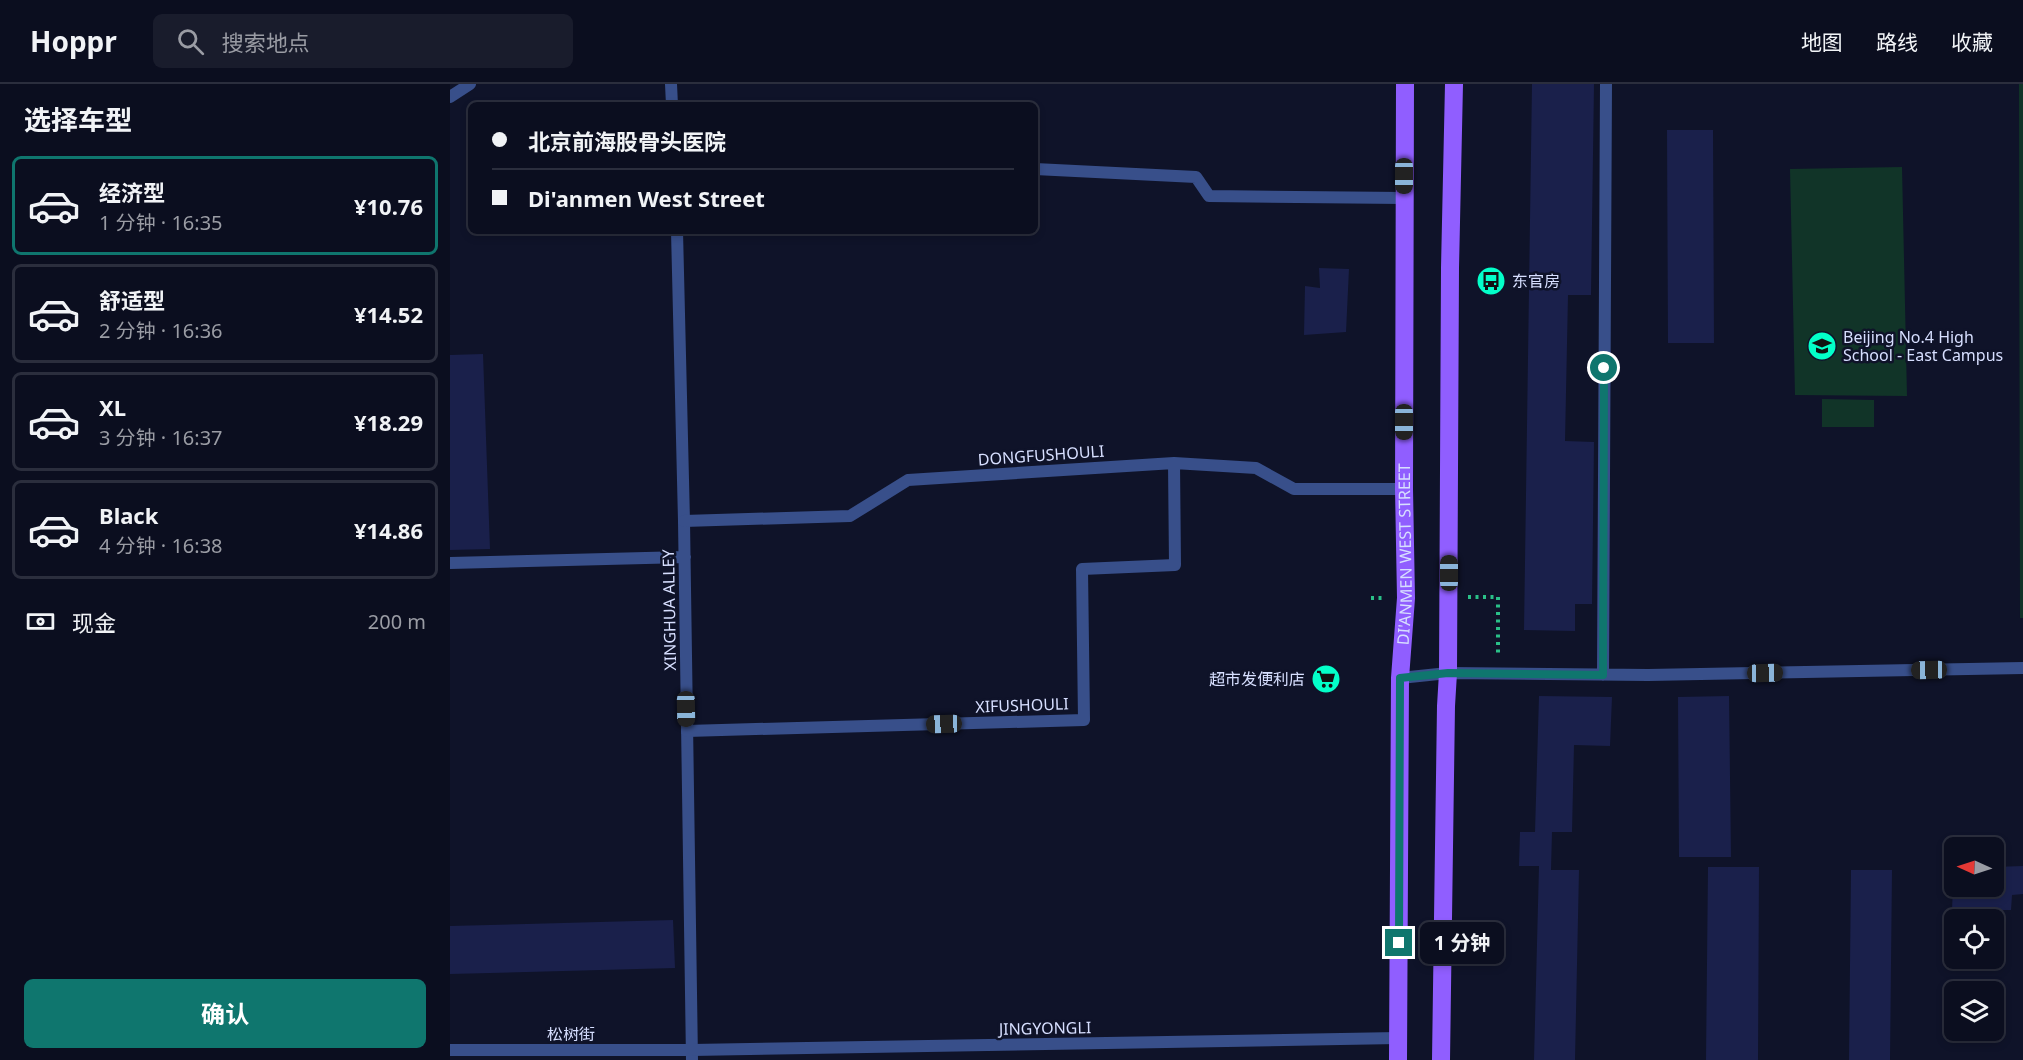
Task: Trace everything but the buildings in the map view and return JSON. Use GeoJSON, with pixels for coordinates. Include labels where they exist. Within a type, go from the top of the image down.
{"type":"FeatureCollection","features":[{"type":"Feature","properties":{"kind":"main road","name":"DI'ANMEN WEST STREET"},"geometry":{"type":"LineString","coordinates":[[1398,1060],[1400,678],[1406,598],[1405,84]]}},
{"type":"Feature","properties":{"kind":"main road"},"geometry":{"type":"LineString","coordinates":[[1441,1060],[1448,673],[1450,268],[1454,84]]}},
{"type":"Feature","properties":{"kind":"street"},"geometry":{"type":"LineString","coordinates":[[450,97],[470,84]]}},
{"type":"Feature","properties":{"kind":"street"},"geometry":{"type":"LineString","coordinates":[[671,84],[672,102]]}},
{"type":"Feature","properties":{"kind":"street"},"geometry":{"type":"LineString","coordinates":[[1603,675],[1606,84]]}},
{"type":"Feature","properties":{"kind":"street"},"geometry":{"type":"LineString","coordinates":[[1038,169],[1197,177],[1209,196],[1404,198]]}},
{"type":"Feature","properties":{"kind":"street","name":"XINGHUA ALLEY"},"geometry":{"type":"LineString","coordinates":[[676,234],[685,557],[692,1055]]}},
{"type":"Feature","properties":{"kind":"street","name":"DONGFUSHOULI"},"geometry":{"type":"LineString","coordinates":[[684,521],[850,516],[908,480],[1174,463],[1256,468],[1294,489],[1404,489]]}},
{"type":"Feature","properties":{"kind":"street","name":"XIFUSHOULI"},"geometry":{"type":"LineString","coordinates":[[687,731],[1084,720],[1082,569],[1175,564],[1174,463]]}},
{"type":"Feature","properties":{"kind":"street"},"geometry":{"type":"LineString","coordinates":[[450,563],[685,557]]}},
{"type":"Feature","properties":{"kind":"street"},"geometry":{"type":"LineString","coordinates":[[1400,678],[1448,673],[1603,675],[2023,668]]}},
{"type":"Feature","properties":{"kind":"street","name":"JINGYONGLI"},"geometry":{"type":"LineString","coordinates":[[692,1055],[1398,1038]]}},
{"type":"Feature","properties":{"kind":"street","name":"松树街"},"geometry":{"type":"LineString","coordinates":[[450,1050],[692,1055]]}},
{"type":"Feature","properties":{"kind":"green space"},"geometry":{"type":"Polygon","coordinates":[[[2019,84],[2023,84],[2023,618],[2020,618],[2019,84]]]}},
{"type":"Feature","properties":{"kind":"green space"},"geometry":{"type":"Polygon","coordinates":[[[1902,167],[1907,396],[1795,395],[1790,169],[1902,167]]]}},
{"type":"Feature","properties":{"kind":"green space"},"geometry":{"type":"Polygon","coordinates":[[[1822,399],[1874,400],[1874,427],[1822,427],[1822,399]]]}},
{"type":"Feature","properties":{"kind":"place","name":"东官房"},"geometry":{"type":"Point","coordinates":[1491,281]}},
{"type":"Feature","properties":{"kind":"place","name":"Beijing No.4 High School - East Campus"},"geometry":{"type":"Point","coordinates":[1822,346]}},
{"type":"Feature","properties":{"kind":"place","name":"超市发便利店"},"geometry":{"type":"Point","coordinates":[1326,679]}},
{"type":"Feature","properties":{"kind":"route"},"geometry":{"type":"LineString","coordinates":[[1399,943],[1402,681],[1400,678],[1448,673],[1498,672],[1603,675],[1604,368]]}}]}
